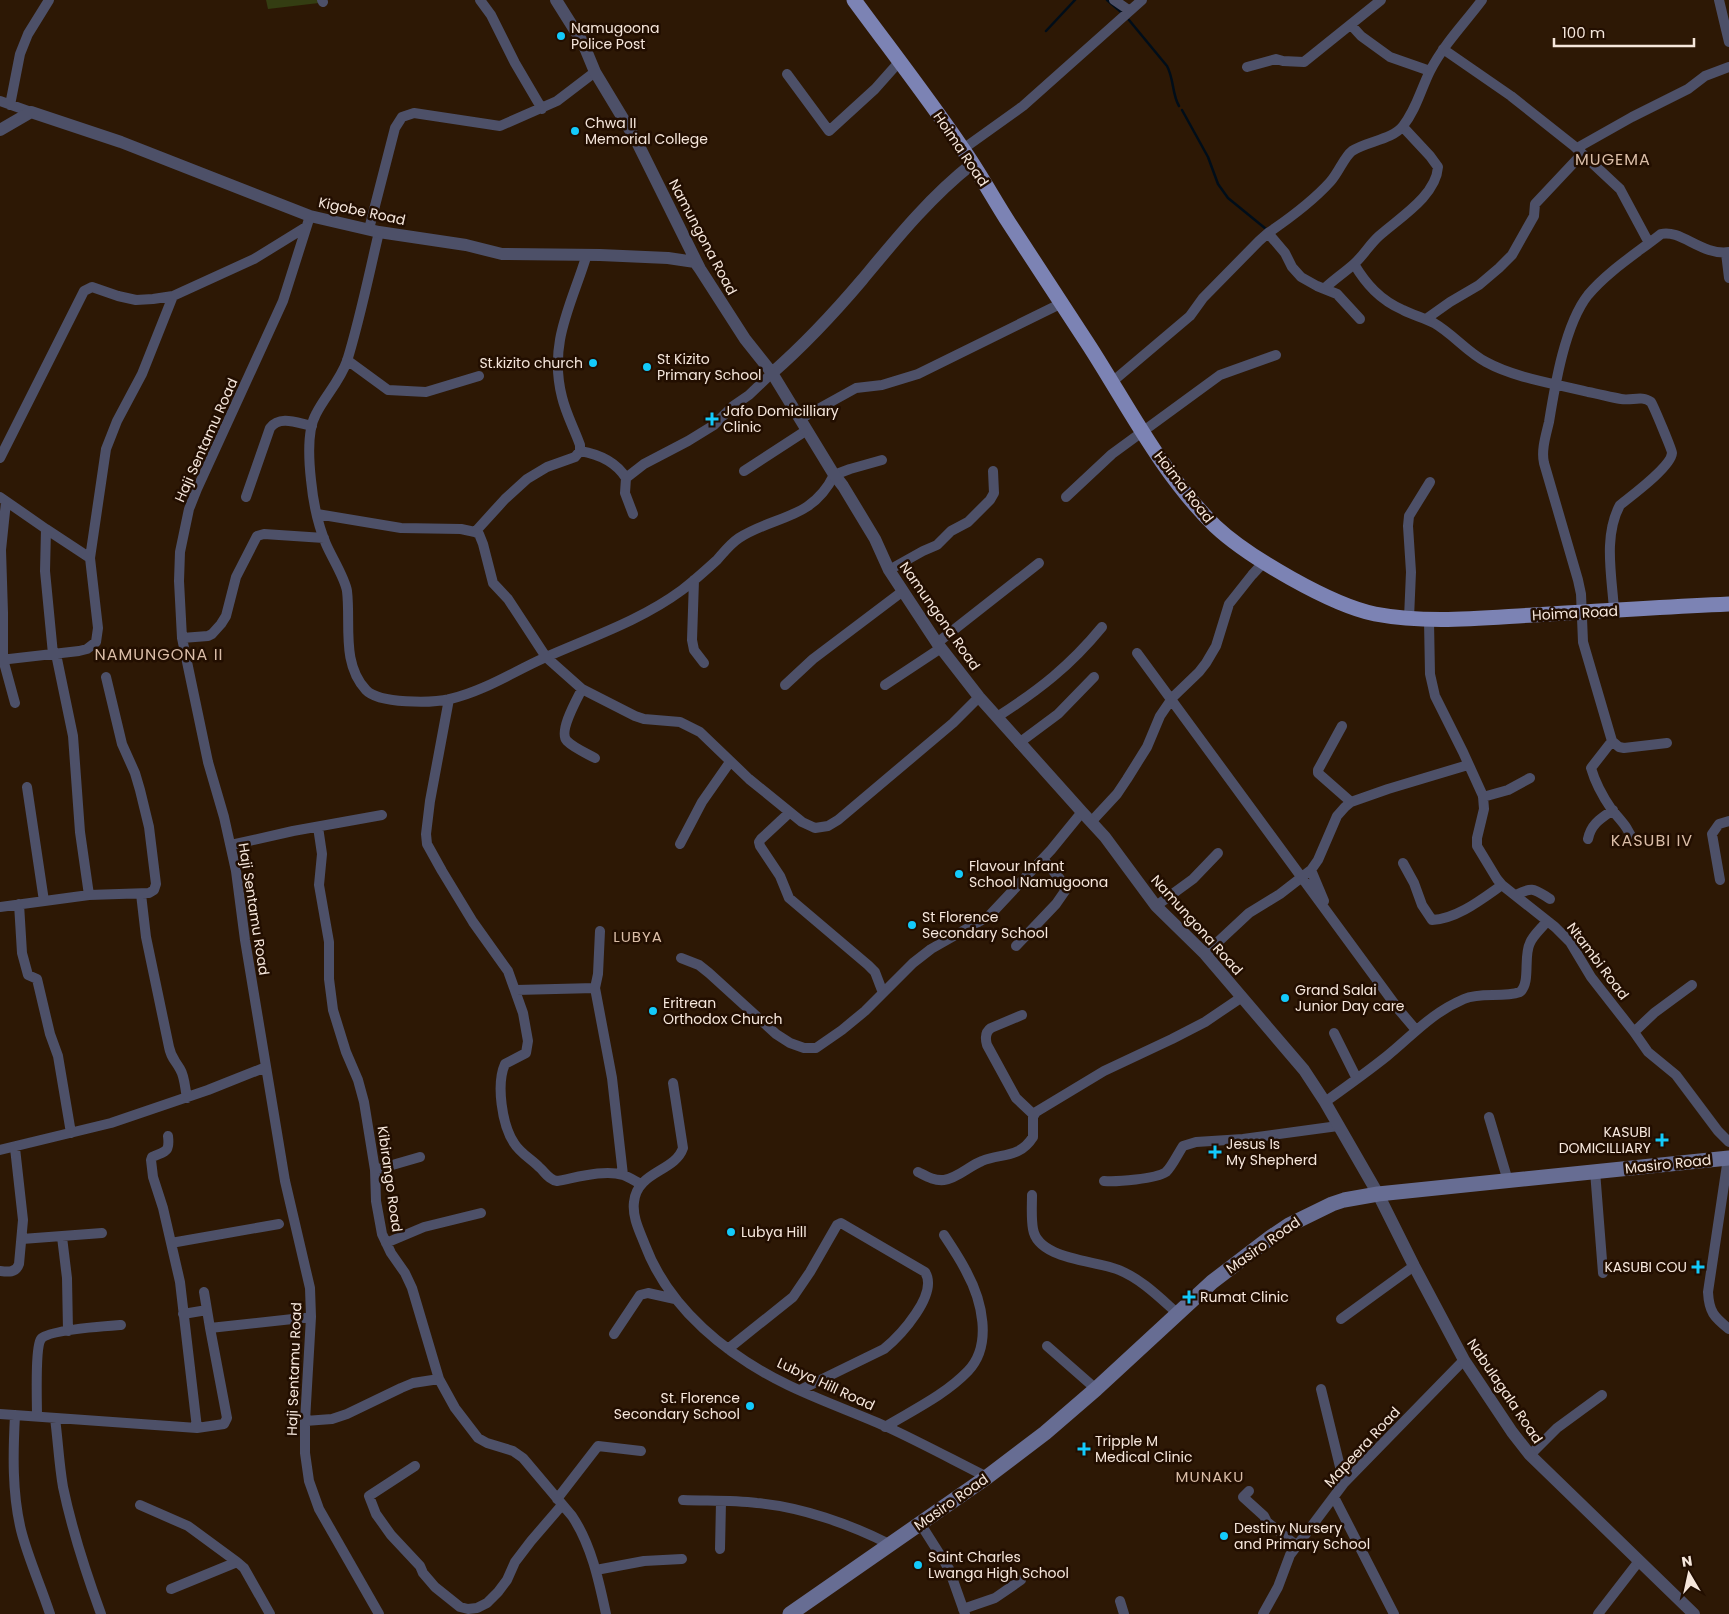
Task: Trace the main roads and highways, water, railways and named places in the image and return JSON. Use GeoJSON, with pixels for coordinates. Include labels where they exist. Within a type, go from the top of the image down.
{"type":"FeatureCollection","features":[{"type":"Feature","properties":{"kind":"main road","name":"Hoima Road"},"geometry":{"type":"LineString","coordinates":[[854,0],[963,149],[1142,430],[1201,512],[1232,540],[1264,562],[1304,585],[1351,606],[1372,613],[1409,618],[1429,620],[1729,604]]}},
{"type":"Feature","properties":{"kind":"main road","name":"Masiro Road"},"geometry":{"type":"LineString","coordinates":[[790,1614],[987,1477],[1045,1433],[1096,1389],[1177,1313],[1239,1260],[1289,1225],[1344,1200],[1378,1194],[1729,1158]]}},
{"type":"Feature","properties":{"kind":"waterway"},"geometry":{"type":"LineString","coordinates":[[1046,31],[1075,0]]}},
{"type":"Feature","properties":{"kind":"waterway"},"geometry":{"type":"LineString","coordinates":[[1107,0],[1121,12]]}},
{"type":"Feature","properties":{"kind":"waterway"},"geometry":{"type":"LineString","coordinates":[[1129,20],[1167,66],[1179,106]]}},
{"type":"Feature","properties":{"kind":"waterway"},"geometry":{"type":"LineString","coordinates":[[1182,110],[1208,157],[1218,184],[1228,198],[1266,229]]}},
{"type":"Feature","properties":{"kind":"place","name":"Namugoona Police Post"},"geometry":{"type":"Point","coordinates":[561,36]}},
{"type":"Feature","properties":{"kind":"place","name":"Chwa II Memorial College"},"geometry":{"type":"Point","coordinates":[575,131]}},
{"type":"Feature","properties":{"kind":"place","name":"St.kizito church"},"geometry":{"type":"Point","coordinates":[593,363]}},
{"type":"Feature","properties":{"kind":"place","name":"St Kizito Primary School"},"geometry":{"type":"Point","coordinates":[647,367]}},
{"type":"Feature","properties":{"kind":"place","name":"Jafo Domicilliary Clinic"},"geometry":{"type":"Point","coordinates":[712,419]}},
{"type":"Feature","properties":{"kind":"place","name":"Flavour Infant School Namugoona"},"geometry":{"type":"Point","coordinates":[959,874]}},
{"type":"Feature","properties":{"kind":"place","name":"St Florence Secondary School"},"geometry":{"type":"Point","coordinates":[912,925]}},
{"type":"Feature","properties":{"kind":"place","name":"Grand Salai Junior Day care"},"geometry":{"type":"Point","coordinates":[1285,998]}},
{"type":"Feature","properties":{"kind":"place","name":"Eritrean Orthodox Church"},"geometry":{"type":"Point","coordinates":[653,1011]}},
{"type":"Feature","properties":{"kind":"place","name":"KASUBI DOMICILLIARY"},"geometry":{"type":"Point","coordinates":[1662,1140]}},
{"type":"Feature","properties":{"kind":"place","name":"Jesus Is My Shepherd"},"geometry":{"type":"Point","coordinates":[1215,1152]}},
{"type":"Feature","properties":{"kind":"place","name":"Lubya Hill"},"geometry":{"type":"Point","coordinates":[731,1232]}},
{"type":"Feature","properties":{"kind":"place","name":"KASUBI COU"},"geometry":{"type":"Point","coordinates":[1698,1267]}},
{"type":"Feature","properties":{"kind":"place","name":"Rumat Clinic"},"geometry":{"type":"Point","coordinates":[1189,1297]}},
{"type":"Feature","properties":{"kind":"place","name":"St. Florence Secondary School"},"geometry":{"type":"Point","coordinates":[750,1406]}},
{"type":"Feature","properties":{"kind":"place","name":"Tripple M Medical Clinic"},"geometry":{"type":"Point","coordinates":[1084,1449]}},
{"type":"Feature","properties":{"kind":"place","name":"Destiny Nursery and Primary School"},"geometry":{"type":"Point","coordinates":[1224,1536]}},
{"type":"Feature","properties":{"kind":"place","name":"Saint Charles Lwanga High School"},"geometry":{"type":"Point","coordinates":[918,1565]}},
{"type":"Feature","properties":{"kind":"district","name":"MUGEMA"},"geometry":{"type":"Point","coordinates":[1613,159]}},
{"type":"Feature","properties":{"kind":"district","name":"NAMUNGONA II"},"geometry":{"type":"Point","coordinates":[159,654]}},
{"type":"Feature","properties":{"kind":"district","name":"KASUBI IV"},"geometry":{"type":"Point","coordinates":[1652,840]}},
{"type":"Feature","properties":{"kind":"district","name":"LUBYA"},"geometry":{"type":"Point","coordinates":[638,936]}},
{"type":"Feature","properties":{"kind":"district","name":"MUNAKU"},"geometry":{"type":"Point","coordinates":[1210,1476]}}]}
